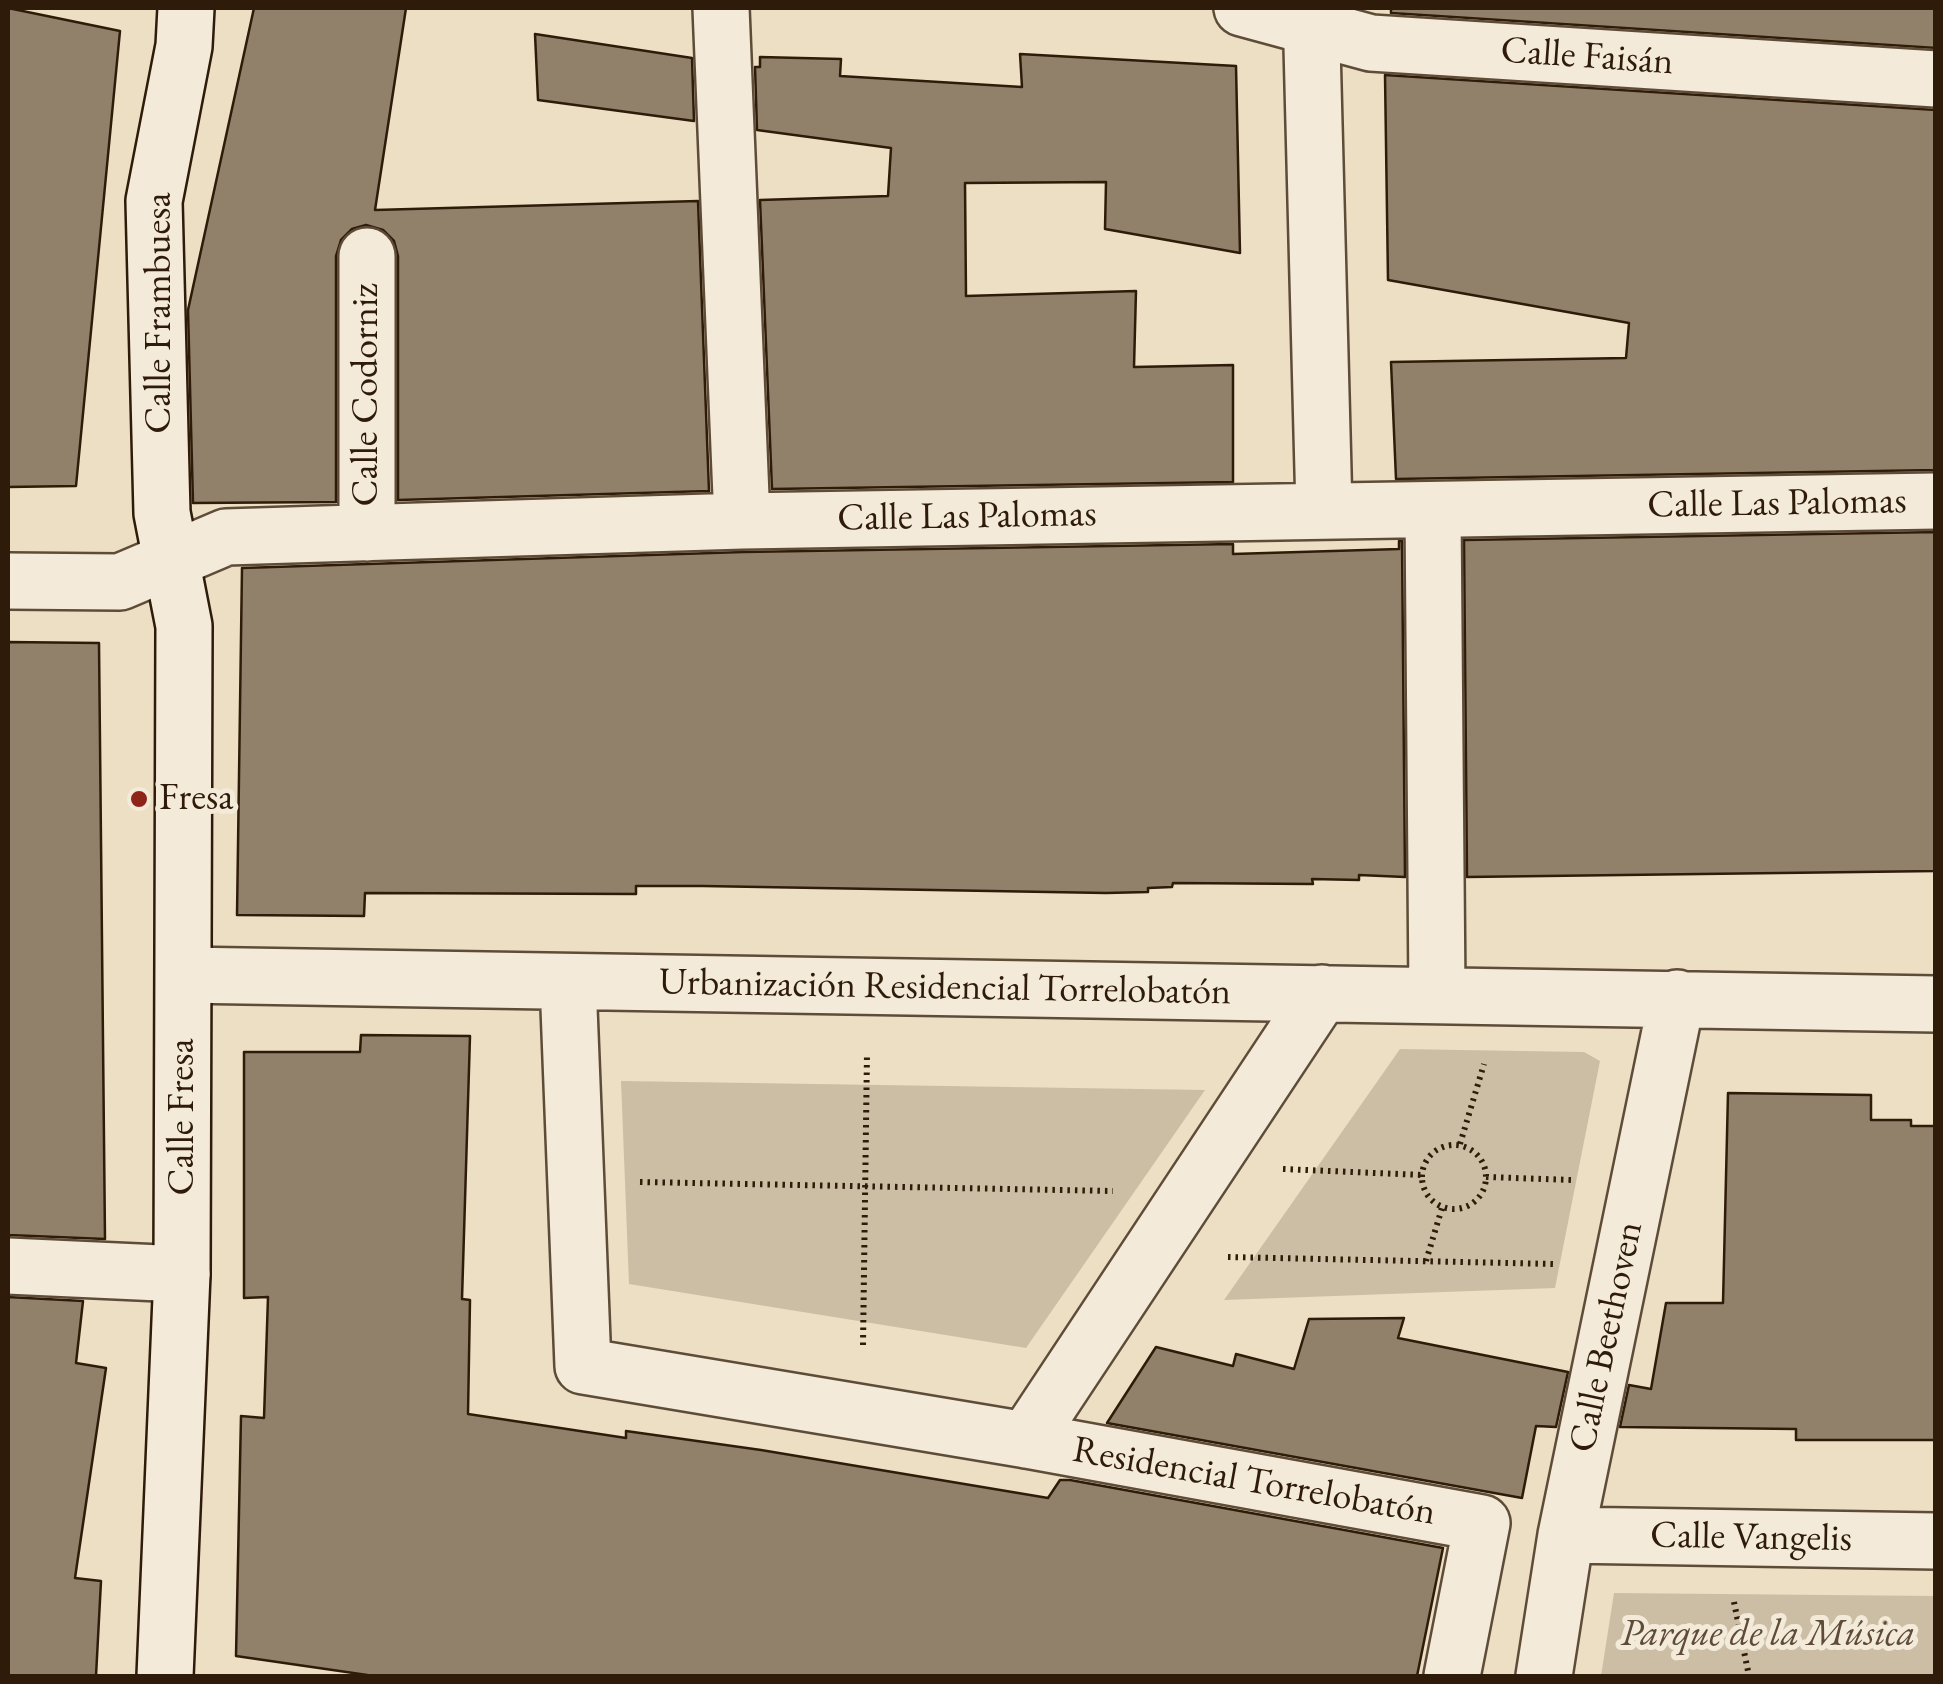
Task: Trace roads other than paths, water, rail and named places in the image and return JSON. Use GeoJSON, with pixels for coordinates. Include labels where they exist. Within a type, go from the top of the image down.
{"type":"FeatureCollection","features":[{"type":"Feature","properties":{"kind":"street","name":"Calle Frambuesa"},"geometry":{"type":"LineString","coordinates":[[170,560],[162,514],[154,201],[184,46],[186,8]]}},
{"type":"Feature","properties":{"kind":"street"},"geometry":{"type":"LineString","coordinates":[[721,8],[742,522]]}},
{"type":"Feature","properties":{"kind":"street","name":"Calle Faisán"},"geometry":{"type":"LineString","coordinates":[[1242,8],[1311,18],[1371,43],[1936,79]]}},
{"type":"Feature","properties":{"kind":"street"},"geometry":{"type":"LineString","coordinates":[[1311,18],[1324,510]]}},
{"type":"Feature","properties":{"kind":"street","name":"Calle Codorniz"},"geometry":{"type":"LineString","coordinates":[[366,256],[367,533]]}},
{"type":"Feature","properties":{"kind":"street","name":"Calle Las Palomas"},"geometry":{"type":"LineString","coordinates":[[8,581],[120,582],[226,537],[742,522],[1936,501]]}},
{"type":"Feature","properties":{"kind":"street"},"geometry":{"type":"LineString","coordinates":[[1433,510],[1437,994]]}},
{"type":"Feature","properties":{"kind":"street","name":"Calle Fresa"},"geometry":{"type":"LineString","coordinates":[[164,1676],[182,1274],[184,975],[184,626],[170,560]]}},
{"type":"Feature","properties":{"kind":"street","name":"Urbanización Residencial Torrelobatón"},"geometry":{"type":"LineString","coordinates":[[184,975],[1936,1004]]}},
{"type":"Feature","properties":{"kind":"street"},"geometry":{"type":"LineString","coordinates":[[568,982],[584,1366],[1026,1440],[1322,994]]}},
{"type":"Feature","properties":{"kind":"street","name":"Calle Beethoven"},"geometry":{"type":"LineString","coordinates":[[1544,1676],[1566,1535],[1677,998]]}},
{"type":"Feature","properties":{"kind":"street"},"geometry":{"type":"LineString","coordinates":[[8,1266],[182,1274]]}},
{"type":"Feature","properties":{"kind":"street","name":"Residencial Torrelobatón"},"geometry":{"type":"LineString","coordinates":[[1026,1440],[1482,1523],[1452,1676]]}},
{"type":"Feature","properties":{"kind":"street","name":"Calle Vangelis"},"geometry":{"type":"LineString","coordinates":[[1566,1535],[1936,1540]]}},
{"type":"Feature","properties":{"kind":"place","name":"Fresa"},"geometry":{"type":"Point","coordinates":[139,799]}},
{"type":"Feature","properties":{"kind":"park label","name":"Parque de la Música"},"geometry":{"type":"Point","coordinates":[1768,1635]}}]}
